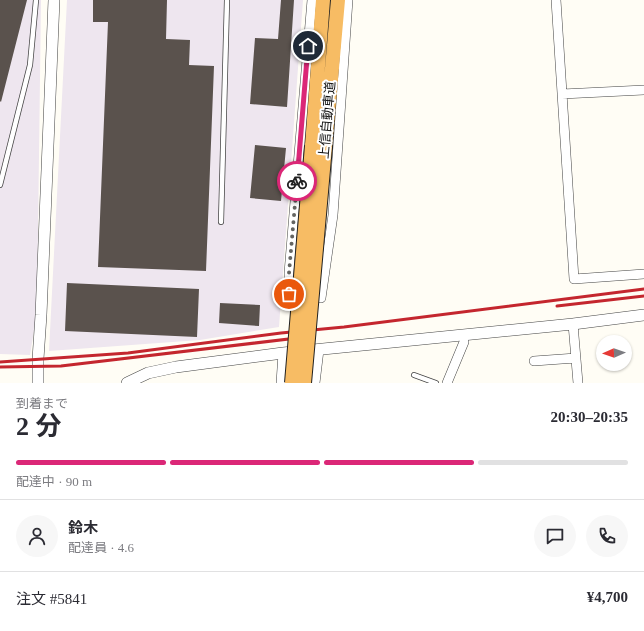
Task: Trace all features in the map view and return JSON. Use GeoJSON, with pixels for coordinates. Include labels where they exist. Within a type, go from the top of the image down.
{"type":"FeatureCollection","features":[{"type":"Feature","properties":{"kind":"highway","name":"上信自動車道"},"geometry":{"type":"LineString","coordinates":[[304,383],[318,147],[323,0]]}},
{"type":"Feature","properties":{"kind":"highway","name":"上信自動車道"},"geometry":{"type":"LineString","coordinates":[[292,383],[318,147],[338,0]]}},
{"type":"Feature","properties":{"kind":"street"},"geometry":{"type":"LineString","coordinates":[[38,383],[54,0]]}},
{"type":"Feature","properties":{"kind":"street"},"geometry":{"type":"LineString","coordinates":[[312,0],[289,273],[289,294],[321,298],[333,215],[348,0]]}},
{"type":"Feature","properties":{"kind":"street"},"geometry":{"type":"LineString","coordinates":[[556,0],[574,279],[644,274]]}},
{"type":"Feature","properties":{"kind":"street"},"geometry":{"type":"LineString","coordinates":[[562,94],[644,90]]}},
{"type":"Feature","properties":{"kind":"street"},"geometry":{"type":"LineString","coordinates":[[126,383],[148,373],[176,366],[283,353],[573,324],[644,315]]}},
{"type":"Feature","properties":{"kind":"street"},"geometry":{"type":"LineString","coordinates":[[573,324],[578,383]]}},
{"type":"Feature","properties":{"kind":"street"},"geometry":{"type":"LineString","coordinates":[[447,383],[464,342]]}},
{"type":"Feature","properties":{"kind":"street"},"geometry":{"type":"LineString","coordinates":[[315,383],[319,350]]}},
{"type":"Feature","properties":{"kind":"street"},"geometry":{"type":"LineString","coordinates":[[280,383],[283,353]]}},
{"type":"Feature","properties":{"kind":"street"},"geometry":{"type":"LineString","coordinates":[[534,361],[576,358]]}},
{"type":"Feature","properties":{"kind":"lane"},"geometry":{"type":"LineString","coordinates":[[0,185],[30,65],[36,0]]}},
{"type":"Feature","properties":{"kind":"lane"},"geometry":{"type":"LineString","coordinates":[[221,222],[227,0]]}},
{"type":"Feature","properties":{"kind":"lane"},"geometry":{"type":"LineString","coordinates":[[414,375],[436,383]]}},
{"type":"Feature","properties":{"kind":"shaded area"},"geometry":{"type":"Polygon","coordinates":[[[0,0],[41,0],[37,312],[30,355],[0,354],[0,0]]]}},
{"type":"Feature","properties":{"kind":"shaded area"},"geometry":{"type":"Polygon","coordinates":[[[67,0],[303,0],[279,327],[200,340],[49,351],[67,0]]]}},
{"type":"Feature","properties":{"kind":"building"},"geometry":{"type":"Polygon","coordinates":[[[0,0],[27,0],[1,102],[0,101],[0,0]]]}},
{"type":"Feature","properties":{"kind":"building"},"geometry":{"type":"Polygon","coordinates":[[[93,0],[167,0],[166,39],[190,40],[189,65],[214,66],[206,271],[98,267],[108,22],[93,22],[93,0]]]}},
{"type":"Feature","properties":{"kind":"building"},"geometry":{"type":"Polygon","coordinates":[[[281,0],[294,0],[287,107],[250,104],[255,38],[278,39],[281,0]]]}},
{"type":"Feature","properties":{"kind":"building"},"geometry":{"type":"Polygon","coordinates":[[[255,145],[286,148],[281,201],[250,198],[255,145]]]}},
{"type":"Feature","properties":{"kind":"building"},"geometry":{"type":"Polygon","coordinates":[[[67,283],[199,289],[197,337],[65,331],[67,283]]]}},
{"type":"Feature","properties":{"kind":"building"},"geometry":{"type":"Polygon","coordinates":[[[220,303],[260,305],[259,326],[219,323],[220,303]]]}},
{"type":"Feature","properties":{"kind":"railway"},"geometry":{"type":"LineString","coordinates":[[0,362],[128,353],[644,289]]}},
{"type":"Feature","properties":{"kind":"railway"},"geometry":{"type":"LineString","coordinates":[[557,306],[644,296]]}},
{"type":"Feature","properties":{"kind":"railway"},"geometry":{"type":"LineString","coordinates":[[0,367],[61,366],[314,336]]}},
{"type":"Feature","properties":{"kind":"way so far"},"geometry":{"type":"LineString","coordinates":[[289,294],[289,273],[297,181]]}},
{"type":"Feature","properties":{"kind":"route"},"geometry":{"type":"LineString","coordinates":[[297,181],[308,46]]}}]}
